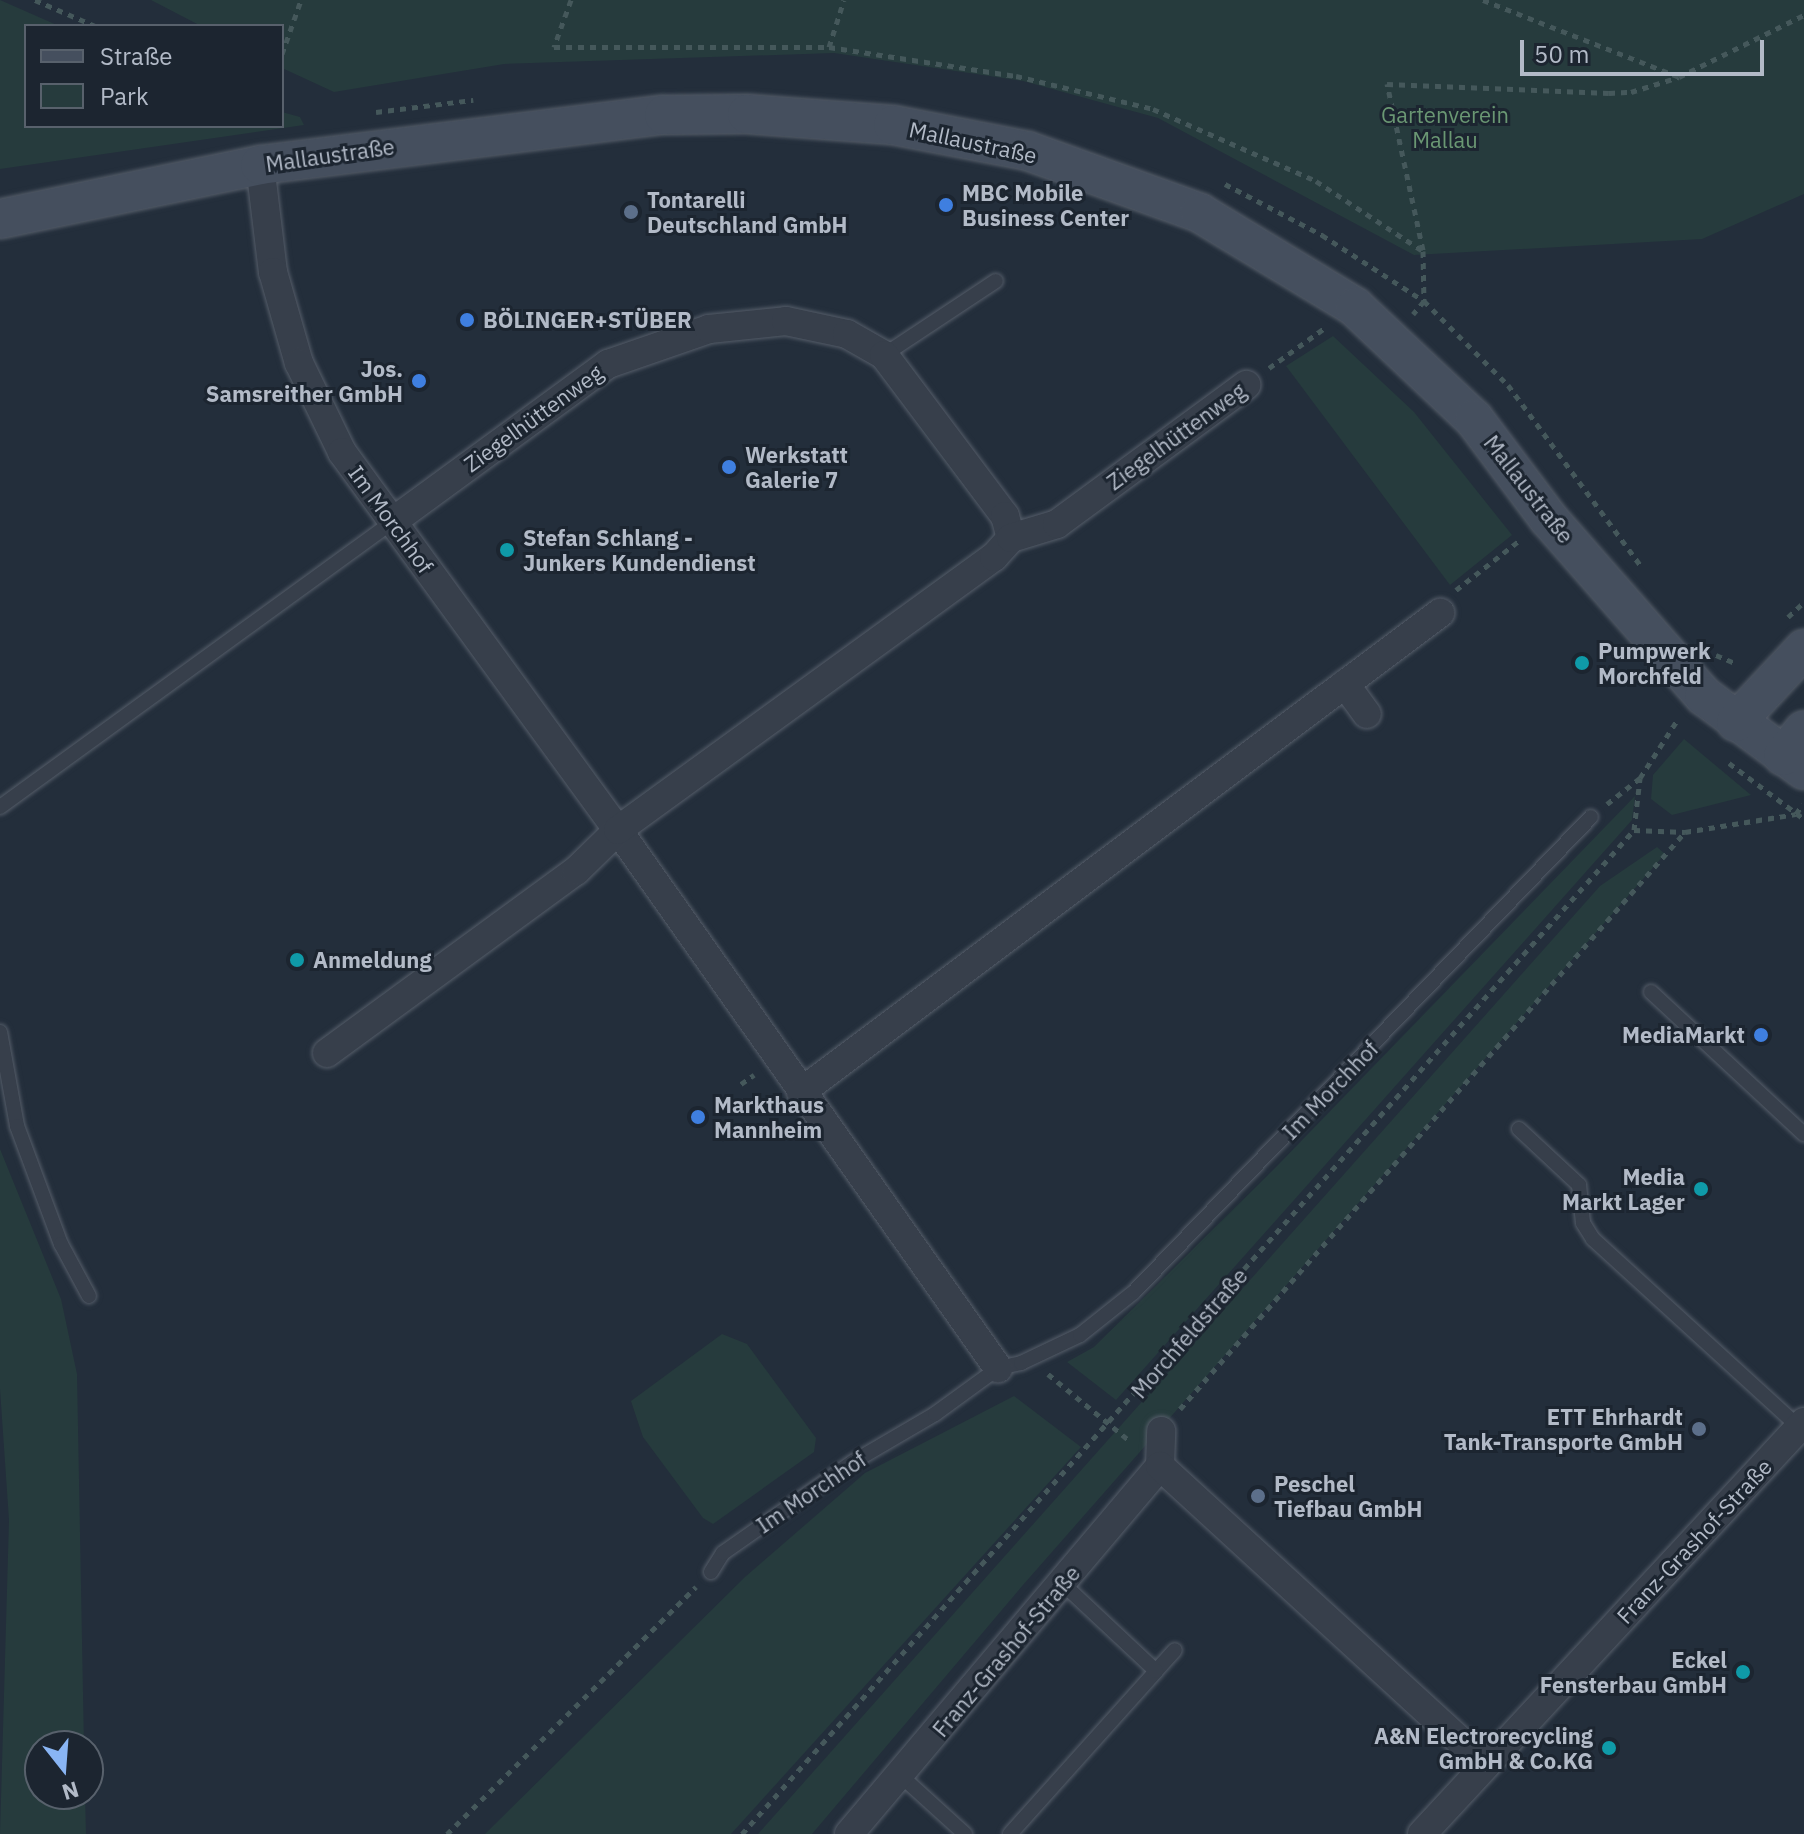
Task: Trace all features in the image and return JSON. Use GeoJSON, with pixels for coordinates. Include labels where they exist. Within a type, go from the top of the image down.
{"type":"FeatureCollection","features":[{"type":"Feature","properties":{"kind":"main road","name":"Mallaustraße"},"geometry":{"type":"LineString","coordinates":[[0,219],[260,165],[580,121],[747,114],[893,125],[1028,151],[1116,179],[1200,213],[1355,307],[1392,338],[1474,419],[1548,518],[1704,696],[1736,722],[1797,752]]}},
{"type":"Feature","properties":{"kind":"main road"},"geometry":{"type":"LineString","coordinates":[[1736,722],[1804,649]]}},
{"type":"Feature","properties":{"kind":"street","name":"Im Morchhof"},"geometry":{"type":"LineString","coordinates":[[260,165],[273,272],[299,363],[342,452],[618,830],[998,1368]]}},
{"type":"Feature","properties":{"kind":"street","name":"Ziegelhüttenweg"},"geometry":{"type":"LineString","coordinates":[[392,522],[585,378],[653,345],[719,327],[786,321],[847,334],[884,355],[1005,516],[1011,538]]}},
{"type":"Feature","properties":{"kind":"street","name":"Ziegelhüttenweg"},"geometry":{"type":"LineString","coordinates":[[618,830],[994,557],[1011,538],[1057,524],[1246,385]]}},
{"type":"Feature","properties":{"kind":"street"},"geometry":{"type":"LineString","coordinates":[[801,1092],[1440,613]]}},
{"type":"Feature","properties":{"kind":"street"},"geometry":{"type":"LineString","coordinates":[[1345,684],[1367,714]]}},
{"type":"Feature","properties":{"kind":"street"},"geometry":{"type":"LineString","coordinates":[[327,1053],[576,871],[618,830]]}},
{"type":"Feature","properties":{"kind":"street","name":"Franz-Grashof-Straße"},"geometry":{"type":"LineString","coordinates":[[1422,1834],[1801,1425]]}},
{"type":"Feature","properties":{"kind":"street"},"geometry":{"type":"LineString","coordinates":[[1161,1431],[1160,1466],[1486,1765]]}},
{"type":"Feature","properties":{"kind":"street","name":"Franz-Grashof-Straße"},"geometry":{"type":"LineString","coordinates":[[849,1834],[1160,1466]]}},
{"type":"Feature","properties":{"kind":"lane"},"geometry":{"type":"LineString","coordinates":[[884,355],[996,281]]}},
{"type":"Feature","properties":{"kind":"lane"},"geometry":{"type":"LineString","coordinates":[[0,807],[392,522]]}},
{"type":"Feature","properties":{"kind":"lane","name":"Im Morchhof"},"geometry":{"type":"LineString","coordinates":[[711,1572],[723,1553],[998,1368],[1021,1363],[1080,1335],[1134,1292],[1591,817]]}},
{"type":"Feature","properties":{"kind":"lane"},"geometry":{"type":"LineString","coordinates":[[1651,992],[1804,1134]]}},
{"type":"Feature","properties":{"kind":"lane"},"geometry":{"type":"LineString","coordinates":[[0,1032],[17,1126],[61,1244],[89,1296]]}},
{"type":"Feature","properties":{"kind":"lane"},"geometry":{"type":"LineString","coordinates":[[1519,1129],[1579,1185],[1583,1223],[1593,1239],[1801,1425]]}},
{"type":"Feature","properties":{"kind":"lane"},"geometry":{"type":"LineString","coordinates":[[1063,1584],[1156,1671]]}},
{"type":"Feature","properties":{"kind":"lane"},"geometry":{"type":"LineString","coordinates":[[1010,1834],[1175,1650]]}},
{"type":"Feature","properties":{"kind":"lane"},"geometry":{"type":"LineString","coordinates":[[900,1775],[965,1834]]}},
{"type":"Feature","properties":{"kind":"path"},"geometry":{"type":"LineString","coordinates":[[35,0],[90,24]]}},
{"type":"Feature","properties":{"kind":"path"},"geometry":{"type":"LineString","coordinates":[[284,48],[301,0]]}},
{"type":"Feature","properties":{"kind":"path"},"geometry":{"type":"LineString","coordinates":[[829,47],[844,0]]}},
{"type":"Feature","properties":{"kind":"path"},"geometry":{"type":"LineString","coordinates":[[1483,0],[1679,77]]}},
{"type":"Feature","properties":{"kind":"path"},"geometry":{"type":"LineString","coordinates":[[1423,251],[1387,84],[1631,92],[1679,77],[1804,15]]}},
{"type":"Feature","properties":{"kind":"path"},"geometry":{"type":"LineString","coordinates":[[367,114],[476,100]]}},
{"type":"Feature","properties":{"kind":"path"},"geometry":{"type":"LineString","coordinates":[[1214,180],[1322,235],[1424,301],[1508,385],[1646,572]]}},
{"type":"Feature","properties":{"kind":"path","name":"Ziegelhüttenweg"},"geometry":{"type":"LineString","coordinates":[[1246,385],[1335,321]]}},
{"type":"Feature","properties":{"kind":"path"},"geometry":{"type":"LineString","coordinates":[[1440,613],[1443,601],[1524,536]]}},
{"type":"Feature","properties":{"kind":"path"},"geometry":{"type":"LineString","coordinates":[[1710,652],[1737,664]]}},
{"type":"Feature","properties":{"kind":"path"},"geometry":{"type":"LineString","coordinates":[[1591,817],[1640,778],[1676,721],[1747,654]]}},
{"type":"Feature","properties":{"kind":"path"},"geometry":{"type":"LineString","coordinates":[[1640,778],[1634,830],[1685,832],[1796,814],[1804,802]]}},
{"type":"Feature","properties":{"kind":"path","name":"Morchfeldstraße"},"geometry":{"type":"LineString","coordinates":[[742,1834],[1110,1424],[1634,830]]}},
{"type":"Feature","properties":{"kind":"path"},"geometry":{"type":"LineString","coordinates":[[1161,1431],[1685,832]]}},
{"type":"Feature","properties":{"kind":"path"},"geometry":{"type":"LineString","coordinates":[[1055,1377],[1120,1433]]}},
{"type":"Feature","properties":{"kind":"path"},"geometry":{"type":"LineString","coordinates":[[447,1834],[711,1572]]}},
{"type":"Feature","properties":{"kind":"green space"},"geometry":{"type":"Polygon","coordinates":[[[0,0],[54,24],[24,24],[24,128],[283,128],[0,169],[0,0]]]}},
{"type":"Feature","properties":{"kind":"green space","name":"Gartenverein Mallau"},"geometry":{"type":"Polygon","coordinates":[[[151,0],[1804,0],[1804,194],[1702,239],[1414,255],[1158,118],[1023,81],[834,53],[504,64],[334,92],[284,69],[284,24],[197,24],[151,0]]]}},
{"type":"Feature","properties":{"kind":"green space"},"geometry":{"type":"Polygon","coordinates":[[[284,113],[300,117],[304,125],[284,128],[284,113]]]}},
{"type":"Feature","properties":{"kind":"green space"},"geometry":{"type":"Polygon","coordinates":[[[1333,336],[1414,412],[1512,535],[1450,585],[1286,366],[1333,336]]]}},
{"type":"Feature","properties":{"kind":"green space"},"geometry":{"type":"Polygon","coordinates":[[[1684,739],[1751,795],[1672,815],[1651,799],[1653,775],[1684,739]]]}},
{"type":"Feature","properties":{"kind":"green space"},"geometry":{"type":"Polygon","coordinates":[[[1635,796],[1632,820],[1116,1400],[1067,1362],[1094,1347],[1279,1164],[1635,796]]]}},
{"type":"Feature","properties":{"kind":"green space"},"geometry":{"type":"Polygon","coordinates":[[[1657,847],[1665,854],[1023,1585],[812,1834],[758,1834],[1600,886],[1657,847]]]}},
{"type":"Feature","properties":{"kind":"green space"},"geometry":{"type":"Polygon","coordinates":[[[0,1149],[61,1299],[77,1374],[84,1730],[24,1730],[24,1810],[85,1810],[86,1834],[0,1834],[9,1520],[0,1389],[0,1149]]]}},
{"type":"Feature","properties":{"kind":"green space"},"geometry":{"type":"Polygon","coordinates":[[[722,1334],[747,1344],[816,1438],[814,1452],[713,1524],[703,1518],[643,1437],[631,1401],[722,1334]]]}},
{"type":"Feature","properties":{"kind":"green space"},"geometry":{"type":"Polygon","coordinates":[[[1014,1396],[1081,1447],[731,1834],[485,1834],[745,1577],[865,1473],[1014,1396]]]}},
{"type":"Feature","properties":{"kind":"place","name":"MBC Mobile Business Center"},"geometry":{"type":"Point","coordinates":[946,205]}},
{"type":"Feature","properties":{"kind":"place","name":"Tontarelli Deutschland GmbH"},"geometry":{"type":"Point","coordinates":[631,212]}},
{"type":"Feature","properties":{"kind":"place","name":"BÖLINGER+STÜBER"},"geometry":{"type":"Point","coordinates":[467,320]}},
{"type":"Feature","properties":{"kind":"place","name":"Jos. Samsreither GmbH"},"geometry":{"type":"Point","coordinates":[419,381]}},
{"type":"Feature","properties":{"kind":"place","name":"Werkstatt Galerie 7"},"geometry":{"type":"Point","coordinates":[729,467]}},
{"type":"Feature","properties":{"kind":"place","name":"Stefan Schlang - Junkers Kundendienst"},"geometry":{"type":"Point","coordinates":[507,550]}},
{"type":"Feature","properties":{"kind":"place","name":"Pumpwerk Morchfeld"},"geometry":{"type":"Point","coordinates":[1582,663]}},
{"type":"Feature","properties":{"kind":"place","name":"Anmeldung"},"geometry":{"type":"Point","coordinates":[297,960]}},
{"type":"Feature","properties":{"kind":"place","name":"MediaMarkt"},"geometry":{"type":"Point","coordinates":[1761,1035]}},
{"type":"Feature","properties":{"kind":"place","name":"Markthaus Mannheim"},"geometry":{"type":"Point","coordinates":[698,1117]}},
{"type":"Feature","properties":{"kind":"place","name":"Media Markt Lager"},"geometry":{"type":"Point","coordinates":[1701,1189]}},
{"type":"Feature","properties":{"kind":"place","name":"ETT Ehrhardt Tank-Transporte GmbH"},"geometry":{"type":"Point","coordinates":[1699,1429]}},
{"type":"Feature","properties":{"kind":"place","name":"Peschel Tiefbau GmbH"},"geometry":{"type":"Point","coordinates":[1258,1496]}},
{"type":"Feature","properties":{"kind":"place","name":"Eckel Fensterbau GmbH"},"geometry":{"type":"Point","coordinates":[1743,1672]}},
{"type":"Feature","properties":{"kind":"place","name":"A&N Electrorecycling GmbH & Co.KG"},"geometry":{"type":"Point","coordinates":[1609,1748]}}]}
